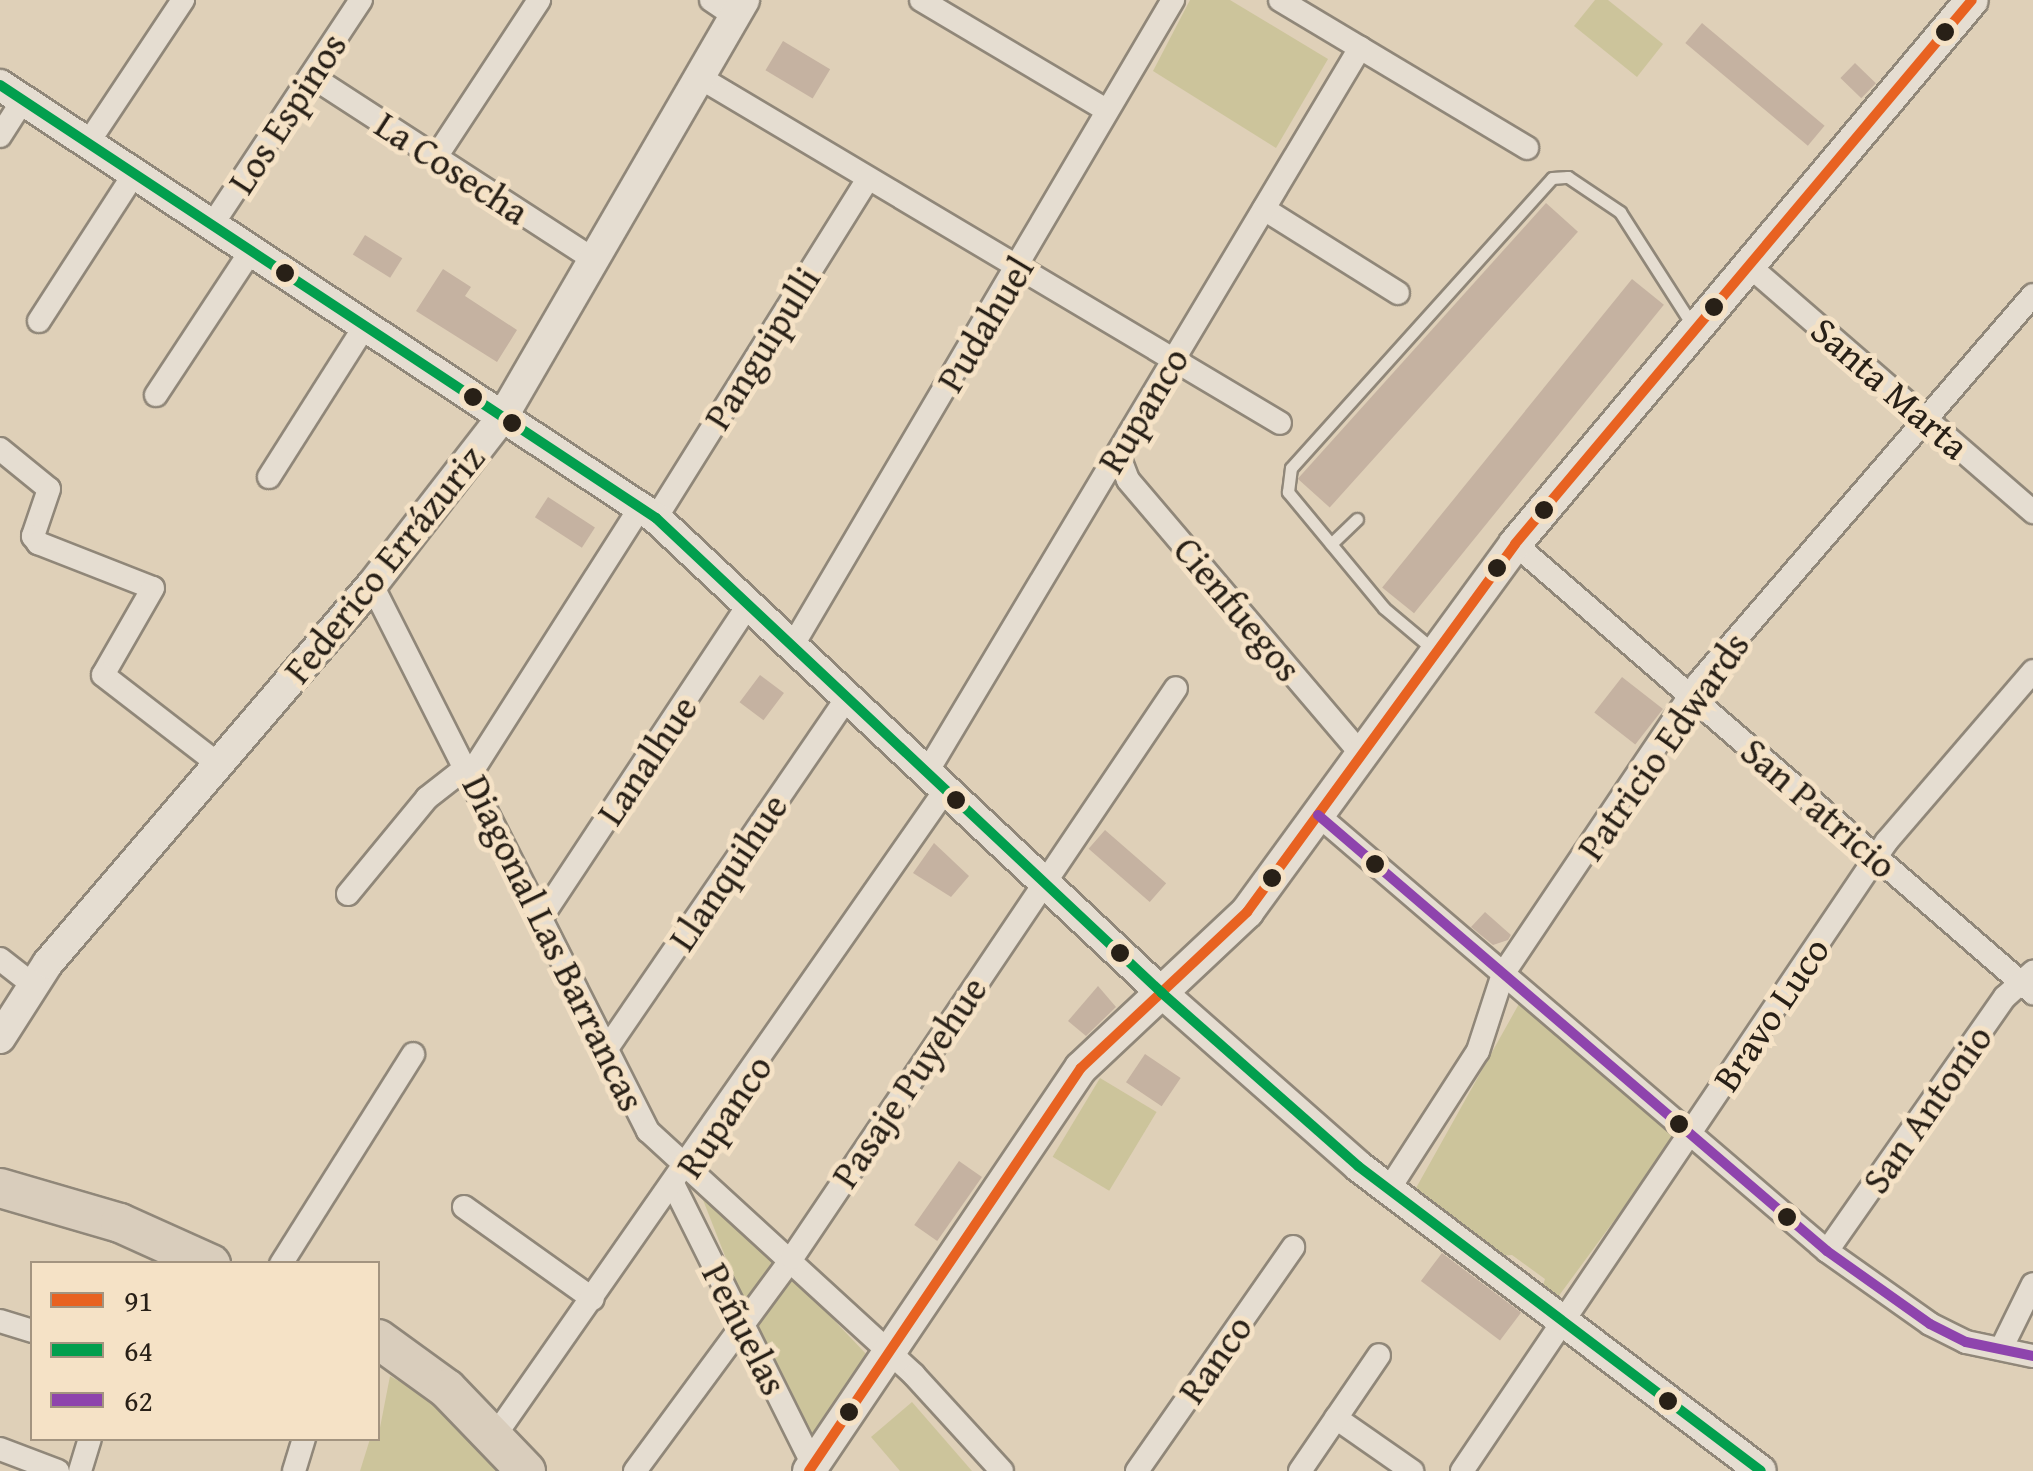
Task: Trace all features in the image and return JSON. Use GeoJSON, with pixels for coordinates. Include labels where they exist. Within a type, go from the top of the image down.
{"type":"FeatureCollection","features":[{"type":"Feature","properties":{"kind":"main road"},"geometry":{"type":"LineString","coordinates":[[813,1469],[1075,1076],[1246,912],[1515,544],[1748,264],[1954,6]]}},
{"type":"Feature","properties":{"kind":"main road"},"geometry":{"type":"LineString","coordinates":[[0,1188],[149,1250],[198,1261]]}},
{"type":"Feature","properties":{"kind":"main road"},"geometry":{"type":"LineString","coordinates":[[380,1340],[447,1389],[526,1471]]}},
{"type":"Feature","properties":{"kind":"street"},"geometry":{"type":"LineString","coordinates":[[88,144],[183,0]]}},
{"type":"Feature","properties":{"kind":"street","name":"Los Espinos"},"geometry":{"type":"LineString","coordinates":[[212,225],[362,0]]}},
{"type":"Feature","properties":{"kind":"street"},"geometry":{"type":"LineString","coordinates":[[436,157],[539,0]]}},
{"type":"Feature","properties":{"kind":"street"},"geometry":{"type":"LineString","coordinates":[[921,0],[1106,110]]}},
{"type":"Feature","properties":{"kind":"street","name":"Pudahuel"},"geometry":{"type":"LineString","coordinates":[[792,645],[1174,0]]}},
{"type":"Feature","properties":{"kind":"street"},"geometry":{"type":"LineString","coordinates":[[1280,0],[1527,148]]}},
{"type":"Feature","properties":{"kind":"street","name":"Federico Errázuriz"},"geometry":{"type":"LineString","coordinates":[[0,1038],[32,984],[372,585],[502,416],[700,77],[730,5]]}},
{"type":"Feature","properties":{"kind":"street","name":"Rupanco"},"geometry":{"type":"LineString","coordinates":[[494,1437],[689,1167],[936,780],[1173,362],[1360,48]]}},
{"type":"Feature","properties":{"kind":"street","name":"La Cosecha"},"geometry":{"type":"LineString","coordinates":[[311,76],[594,260]]}},
{"type":"Feature","properties":{"kind":"street"},"geometry":{"type":"LineString","coordinates":[[700,77],[1280,423]]}},
{"type":"Feature","properties":{"kind":"street"},"geometry":{"type":"LineString","coordinates":[[0,136],[11,93],[649,512],[1162,994],[1389,1189],[1762,1471]]}},
{"type":"Feature","properties":{"kind":"street"},"geometry":{"type":"LineString","coordinates":[[39,321],[134,174]]}},
{"type":"Feature","properties":{"kind":"street","name":"Panguipulli"},"geometry":{"type":"LineString","coordinates":[[348,894],[427,798],[470,769],[649,512],[868,178]]}},
{"type":"Feature","properties":{"kind":"street"},"geometry":{"type":"LineString","coordinates":[[1264,209],[1398,293]]}},
{"type":"Feature","properties":{"kind":"street"},"geometry":{"type":"LineString","coordinates":[[156,395],[251,250]]}},
{"type":"Feature","properties":{"kind":"street","name":"Santa Marta"},"geometry":{"type":"LineString","coordinates":[[1748,264],[2033,512]]}},
{"type":"Feature","properties":{"kind":"street","name":"Patricio Edwards"},"geometry":{"type":"LineString","coordinates":[[1389,1189],[1478,1051],[1504,974],[1692,696],[2033,295]]}},
{"type":"Feature","properties":{"kind":"street"},"geometry":{"type":"LineString","coordinates":[[269,476],[366,326]]}},
{"type":"Feature","properties":{"kind":"street"},"geometry":{"type":"LineString","coordinates":[[0,448],[50,489],[34,536],[38,544],[153,588],[103,675],[218,764]]}},
{"type":"Feature","properties":{"kind":"street","name":"Cienfuegos"},"geometry":{"type":"LineString","coordinates":[[1120,459],[1128,480],[1362,755]]}},
{"type":"Feature","properties":{"kind":"street","name":"San Patricio"},"geometry":{"type":"LineString","coordinates":[[1515,544],[1876,858],[2029,982]]}},
{"type":"Feature","properties":{"kind":"street","name":"Diagonal Las Barrancas"},"geometry":{"type":"LineString","coordinates":[[372,585],[470,769],[648,1131],[792,1258],[889,1352],[1002,1471]]}},
{"type":"Feature","properties":{"kind":"street","name":"Lanalhue"},"geometry":{"type":"LineString","coordinates":[[543,916],[749,604]]}},
{"type":"Feature","properties":{"kind":"street","name":"Bravo Luco"},"geometry":{"type":"LineString","coordinates":[[1462,1471],[1876,858],[2033,671]]}},
{"type":"Feature","properties":{"kind":"street","name":"Pasaje Puyehue"},"geometry":{"type":"LineString","coordinates":[[635,1471],[792,1258],[1042,880],[1176,688]]}},
{"type":"Feature","properties":{"kind":"street","name":"Llanquihue"},"geometry":{"type":"LineString","coordinates":[[608,1047],[848,697]]}},
{"type":"Feature","properties":{"kind":"street"},"geometry":{"type":"LineString","coordinates":[[1318,814],[1828,1251],[1930,1324],[2033,1356]]}},
{"type":"Feature","properties":{"kind":"street"},"geometry":{"type":"LineString","coordinates":[[0,959],[32,984]]}},
{"type":"Feature","properties":{"kind":"street","name":"San Antonio"},"geometry":{"type":"LineString","coordinates":[[1828,1251],[2029,982]]}},
{"type":"Feature","properties":{"kind":"street"},"geometry":{"type":"LineString","coordinates":[[282,1261],[413,1054]]}},
{"type":"Feature","properties":{"kind":"street","name":"Peñuelas"},"geometry":{"type":"LineString","coordinates":[[674,1188],[813,1469]]}},
{"type":"Feature","properties":{"kind":"street"},"geometry":{"type":"LineString","coordinates":[[464,1207],[593,1298]]}},
{"type":"Feature","properties":{"kind":"street","name":"Ranco"},"geometry":{"type":"LineString","coordinates":[[1137,1471],[1293,1247]]}},
{"type":"Feature","properties":{"kind":"street"},"geometry":{"type":"LineString","coordinates":[[2002,1349],[2033,1284]]}},
{"type":"Feature","properties":{"kind":"street"},"geometry":{"type":"LineString","coordinates":[[0,1321],[30,1330]]}},
{"type":"Feature","properties":{"kind":"street"},"geometry":{"type":"LineString","coordinates":[[1300,1471],[1380,1355]]}},
{"type":"Feature","properties":{"kind":"street"},"geometry":{"type":"LineString","coordinates":[[1336,1418],[1412,1471]]}},
{"type":"Feature","properties":{"kind":"street"},"geometry":{"type":"LineString","coordinates":[[80,1471],[89,1441]]}},
{"type":"Feature","properties":{"kind":"street"},"geometry":{"type":"LineString","coordinates":[[294,1471],[300,1441]]}},
{"type":"Feature","properties":{"kind":"street"},"geometry":{"type":"LineString","coordinates":[[0,1449],[58,1471]]}},
{"type":"Feature","properties":{"kind":"lane"},"geometry":{"type":"LineString","coordinates":[[1435,651],[1384,608],[1288,492],[1286,474],[1552,178],[1575,181],[1620,212],[1693,326]]}},
{"type":"Feature","properties":{"kind":"lane"},"geometry":{"type":"LineString","coordinates":[[1331,544],[1357,519]]}},
{"type":"Feature","properties":{"kind":"shaded area"},"geometry":{"type":"Polygon","coordinates":[[[1190,0],[1230,0],[1328,59],[1276,148],[1153,71],[1190,0]]]}},
{"type":"Feature","properties":{"kind":"shaded area"},"geometry":{"type":"Polygon","coordinates":[[[1595,0],[1608,0],[1663,44],[1637,77],[1574,26],[1595,0]]]}},
{"type":"Feature","properties":{"kind":"shaded area"},"geometry":{"type":"Polygon","coordinates":[[[1520,1002],[1677,1135],[1558,1297],[1541,1291],[1545,1279],[1512,1255],[1496,1256],[1416,1188],[1520,1002]]]}},
{"type":"Feature","properties":{"kind":"shaded area"},"geometry":{"type":"Polygon","coordinates":[[[1100,1078],[1157,1112],[1109,1191],[1053,1157],[1100,1078]]]}},
{"type":"Feature","properties":{"kind":"shaded area"},"geometry":{"type":"Polygon","coordinates":[[[696,1182],[779,1262],[745,1307],[696,1182]]]}},
{"type":"Feature","properties":{"kind":"shaded area"},"geometry":{"type":"Polygon","coordinates":[[[791,1275],[869,1357],[815,1443],[755,1325],[791,1275]]]}},
{"type":"Feature","properties":{"kind":"shaded area"},"geometry":{"type":"Polygon","coordinates":[[[390,1376],[442,1406],[501,1471],[360,1471],[369,1441],[380,1441],[390,1376]]]}},
{"type":"Feature","properties":{"kind":"shaded area"},"geometry":{"type":"Polygon","coordinates":[[[912,1402],[972,1471],[900,1471],[871,1437],[912,1402]]]}},
{"type":"Feature","properties":{"kind":"building"},"geometry":{"type":"Polygon","coordinates":[[[1702,23],[1825,126],[1808,146],[1685,43],[1702,23]]]}},
{"type":"Feature","properties":{"kind":"building"},"geometry":{"type":"Polygon","coordinates":[[[783,41],[830,69],[813,98],[765,70],[783,41]]]}},
{"type":"Feature","properties":{"kind":"building"},"geometry":{"type":"Polygon","coordinates":[[[1855,63],[1876,83],[1861,98],[1840,78],[1855,63]]]}},
{"type":"Feature","properties":{"kind":"building"},"geometry":{"type":"Polygon","coordinates":[[[1546,203],[1578,232],[1330,507],[1298,479],[1546,203]]]}},
{"type":"Feature","properties":{"kind":"building"},"geometry":{"type":"Polygon","coordinates":[[[365,235],[402,258],[390,278],[353,255],[365,235]]]}},
{"type":"Feature","properties":{"kind":"building"},"geometry":{"type":"Polygon","coordinates":[[[443,269],[471,287],[465,296],[517,330],[497,362],[416,311],[443,269]]]}},
{"type":"Feature","properties":{"kind":"building"},"geometry":{"type":"Polygon","coordinates":[[[1632,279],[1664,305],[1414,613],[1382,588],[1632,279]]]}},
{"type":"Feature","properties":{"kind":"building"},"geometry":{"type":"Polygon","coordinates":[[[548,497],[595,527],[582,548],[535,517],[548,497]]]}},
{"type":"Feature","properties":{"kind":"building"},"geometry":{"type":"Polygon","coordinates":[[[760,675],[784,693],[763,720],[740,702],[760,675]]]}},
{"type":"Feature","properties":{"kind":"building"},"geometry":{"type":"Polygon","coordinates":[[[1622,677],[1663,709],[1635,744],[1594,712],[1622,677]]]}},
{"type":"Feature","properties":{"kind":"building"},"geometry":{"type":"Polygon","coordinates":[[[1105,830],[1166,883],[1150,902],[1089,849],[1105,830]]]}},
{"type":"Feature","properties":{"kind":"building"},"geometry":{"type":"Polygon","coordinates":[[[934,843],[969,876],[951,897],[913,873],[934,843]]]}},
{"type":"Feature","properties":{"kind":"building"},"geometry":{"type":"Polygon","coordinates":[[[1485,912],[1511,935],[1508,940],[1493,945],[1471,927],[1485,912]]]}},
{"type":"Feature","properties":{"kind":"building"},"geometry":{"type":"Polygon","coordinates":[[[1098,986],[1116,1007],[1086,1036],[1068,1021],[1098,986]]]}},
{"type":"Feature","properties":{"kind":"building"},"geometry":{"type":"Polygon","coordinates":[[[1145,1054],[1181,1078],[1162,1106],[1126,1082],[1145,1054]]]}},
{"type":"Feature","properties":{"kind":"building"},"geometry":{"type":"Polygon","coordinates":[[[959,1161],[982,1177],[937,1241],[914,1225],[959,1161]]]}},
{"type":"Feature","properties":{"kind":"building"},"geometry":{"type":"Polygon","coordinates":[[[1442,1253],[1521,1313],[1500,1341],[1421,1281],[1442,1253]]]}},
{"type":"Feature","properties":{"kind":"transit line","name":"91"},"geometry":{"type":"LineString","coordinates":[[809,1471],[1081,1068],[1247,912],[1515,544],[1972,0]]}},
{"type":"Feature","properties":{"kind":"transit line","name":"64"},"geometry":{"type":"LineString","coordinates":[[0,85],[656,518],[1162,993],[1358,1166],[1761,1471]]}},
{"type":"Feature","properties":{"kind":"transit line","name":"62"},"geometry":{"type":"LineString","coordinates":[[1318,815],[1827,1251],[1930,1324],[1966,1342],[2033,1356]]}}]}
